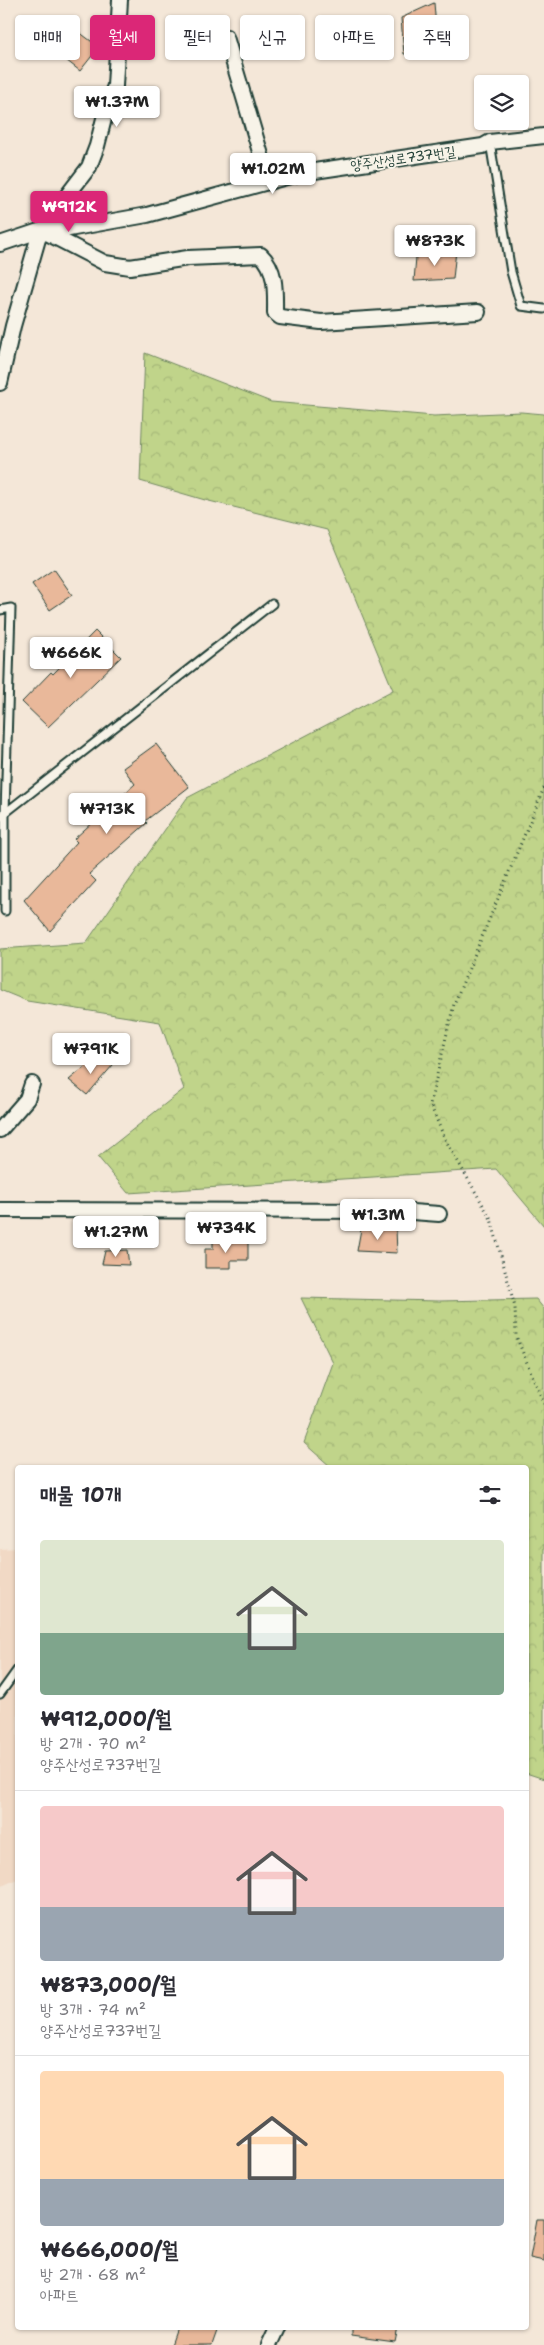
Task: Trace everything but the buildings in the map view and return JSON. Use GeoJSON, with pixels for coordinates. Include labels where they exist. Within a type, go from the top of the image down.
{"type":"FeatureCollection","features":[{"type":"Feature","properties":{"kind":"street"},"geometry":{"type":"LineString","coordinates":[[0,383],[13,326],[42,230],[89,167],[98,146],[108,103],[116,86],[120,0]]}},
{"type":"Feature","properties":{"kind":"street"},"geometry":{"type":"LineString","coordinates":[[230,50],[269,182]]}},
{"type":"Feature","properties":{"kind":"street","name":"양주산성로737번길"},"geometry":{"type":"LineString","coordinates":[[0,244],[42,230],[63,230],[147,215],[300,173],[483,146],[490,142],[544,136]]}},
{"type":"Feature","properties":{"kind":"street"},"geometry":{"type":"LineString","coordinates":[[87,254],[84,246],[84,234],[95,224]]}},
{"type":"Feature","properties":{"kind":"street"},"geometry":{"type":"LineString","coordinates":[[42,230],[105,263],[130,267],[188,258],[261,255],[268,262],[275,287],[275,313],[280,317],[321,322],[478,312]]}},
{"type":"Feature","properties":{"kind":"street"},"geometry":{"type":"LineString","coordinates":[[0,1130],[27,1098],[32,1084]]}},
{"type":"Feature","properties":{"kind":"street"},"geometry":{"type":"LineString","coordinates":[[0,1210],[389,1211],[439,1214]]}},
{"type":"Feature","properties":{"kind":"street"},"geometry":{"type":"LineString","coordinates":[[269,2345],[276,2330]]}},
{"type":"Feature","properties":{"kind":"lane"},"geometry":{"type":"LineString","coordinates":[[490,142],[512,272],[521,306],[544,308]]}},
{"type":"Feature","properties":{"kind":"lane"},"geometry":{"type":"LineString","coordinates":[[3,815],[272,604]]}},
{"type":"Feature","properties":{"kind":"lane"},"geometry":{"type":"LineString","coordinates":[[0,610],[11,608],[3,815],[5,911]]}},
{"type":"Feature","properties":{"kind":"lane"},"geometry":{"type":"LineString","coordinates":[[0,1694],[15,1673]]}},
{"type":"Feature","properties":{"kind":"path"},"geometry":{"type":"LineString","coordinates":[[544,788],[454,1004],[430,1104],[445,1139],[491,1219],[515,1306],[516,1336],[544,1404]]}},
{"type":"Feature","properties":{"kind":"shaded area"},"geometry":{"type":"Polygon","coordinates":[[[15,1548],[15,1880],[0,1887],[0,1549],[15,1548]]]}},
{"type":"Feature","properties":{"kind":"green space"},"geometry":{"type":"Polygon","coordinates":[[[145,353],[271,402],[434,416],[521,412],[544,414],[544,1226],[496,1169],[128,1193],[98,1157],[184,1089],[160,1022],[27,1001],[0,990],[0,949],[86,943],[187,798],[393,690],[327,530],[205,500],[140,481],[145,353]]]}},
{"type":"Feature","properties":{"kind":"green space"},"geometry":{"type":"Polygon","coordinates":[[[301,1298],[439,1301],[536,1299],[544,1309],[544,1779],[529,1774],[529,1465],[329,1465],[304,1443],[333,1363],[301,1298]]]}}]}
